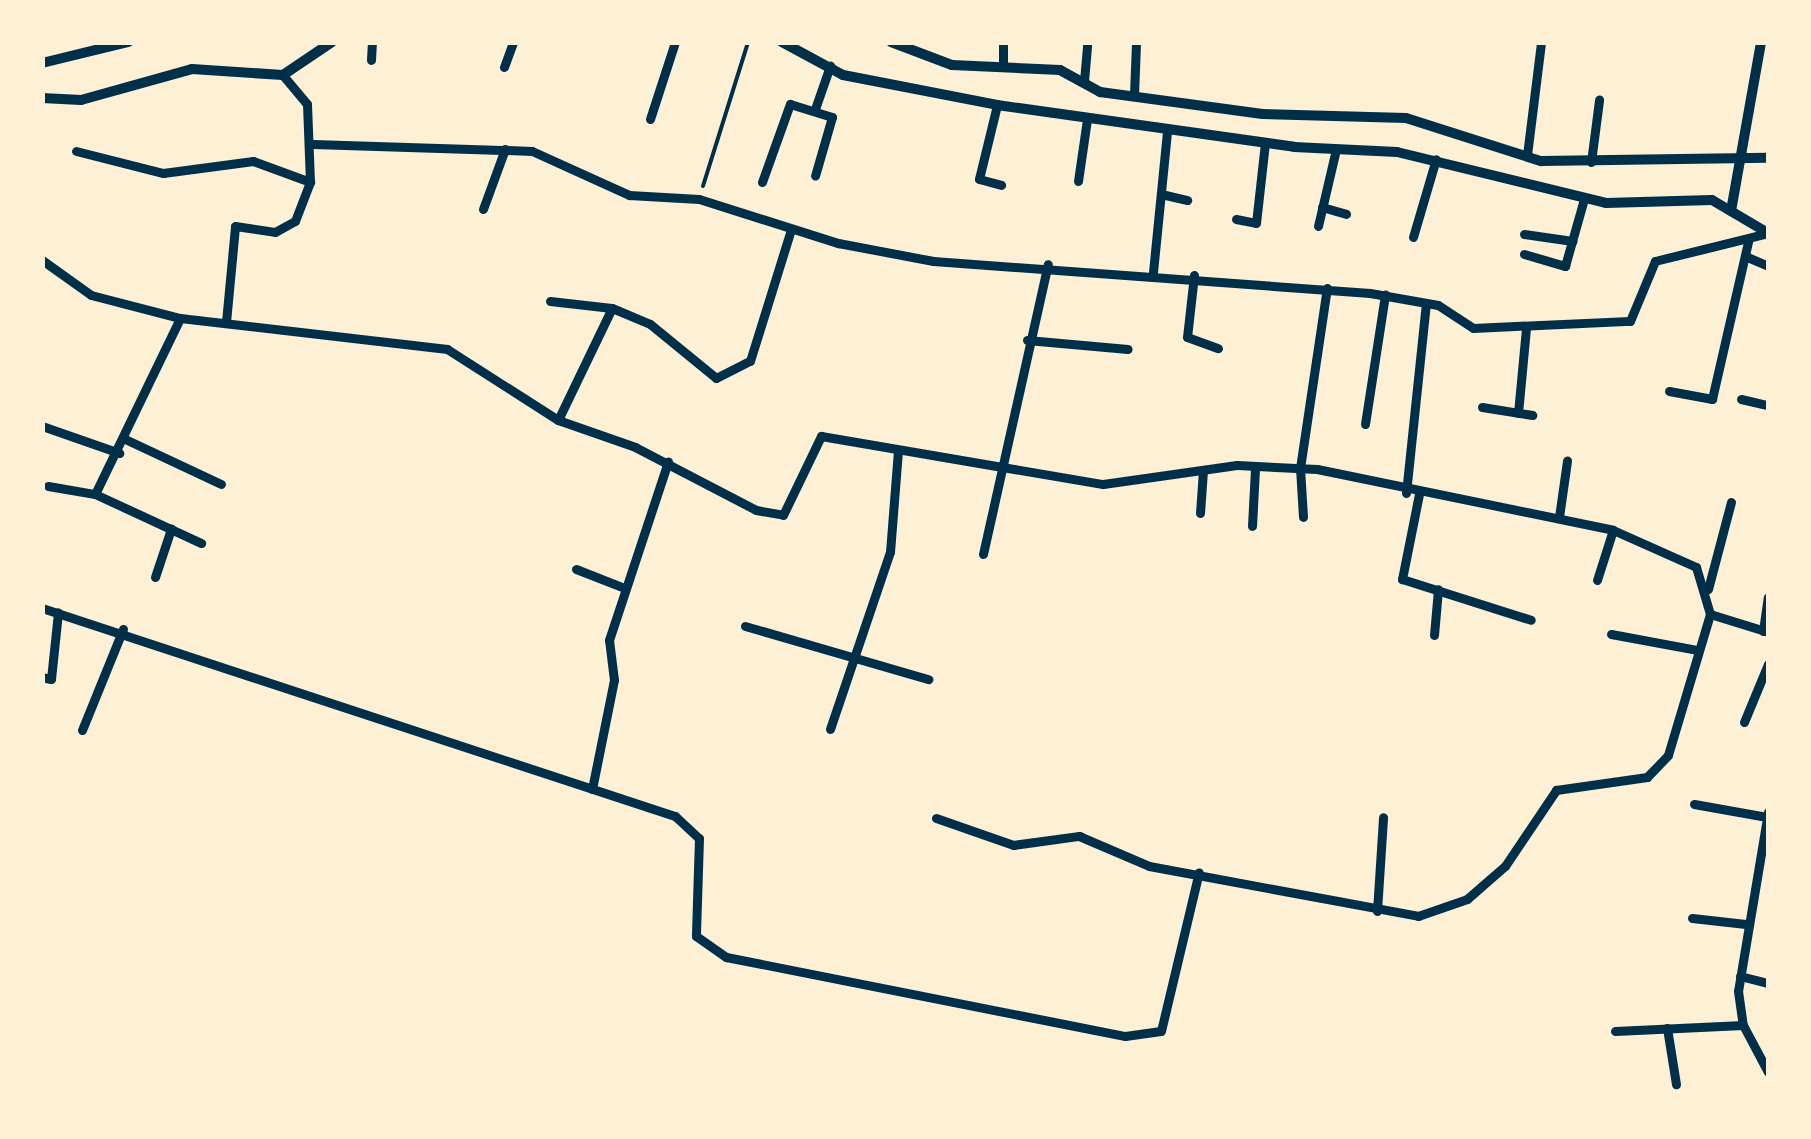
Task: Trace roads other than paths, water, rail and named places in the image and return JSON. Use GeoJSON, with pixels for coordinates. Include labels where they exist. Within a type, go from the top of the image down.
{"type":"FeatureCollection","features":[{"type":"Feature","properties":{"kind":"street"},"geometry":{"type":"LineString","coordinates":[[42,62],[128,42]]}},
{"type":"Feature","properties":{"kind":"street"},"geometry":{"type":"LineString","coordinates":[[42,98],[81,100],[192,69],[282,75],[332,42]]}},
{"type":"Feature","properties":{"kind":"street"},"geometry":{"type":"LineString","coordinates":[[371,60],[372,42]]}},
{"type":"Feature","properties":{"kind":"street"},"geometry":{"type":"LineString","coordinates":[[504,68],[512,42]]}},
{"type":"Feature","properties":{"kind":"street"},"geometry":{"type":"LineString","coordinates":[[650,120],[675,42]]}},
{"type":"Feature","properties":{"kind":"street"},"geometry":{"type":"LineString","coordinates":[[782,42],[830,66],[997,105],[1265,144],[1436,159],[1584,198],[1712,200],[1768,233]]}},
{"type":"Feature","properties":{"kind":"street"},"geometry":{"type":"LineString","coordinates":[[890,42],[952,65],[1003,66],[1134,95],[1263,114],[1406,118],[1527,155],[1590,162],[1768,158]]}},
{"type":"Feature","properties":{"kind":"street"},"geometry":{"type":"LineString","coordinates":[[1003,42],[1003,66]]}},
{"type":"Feature","properties":{"kind":"street"},"geometry":{"type":"LineString","coordinates":[[1134,95],[1136,42]]}},
{"type":"Feature","properties":{"kind":"street"},"geometry":{"type":"LineString","coordinates":[[1527,155],[1540,42]]}},
{"type":"Feature","properties":{"kind":"street"},"geometry":{"type":"LineString","coordinates":[[1731,212],[1746,156],[1761,42]]}},
{"type":"Feature","properties":{"kind":"street"},"geometry":{"type":"LineString","coordinates":[[1084,81],[1087,45]]}},
{"type":"Feature","properties":{"kind":"street"},"geometry":{"type":"LineString","coordinates":[[815,108],[830,66]]}},
{"type":"Feature","properties":{"kind":"street"},"geometry":{"type":"LineString","coordinates":[[226,322],[235,226],[275,232],[295,221],[310,182],[313,144],[306,104],[282,75]]}},
{"type":"Feature","properties":{"kind":"street"},"geometry":{"type":"LineString","coordinates":[[1590,162],[1599,100]]}},
{"type":"Feature","properties":{"kind":"street"},"geometry":{"type":"LineString","coordinates":[[762,182],[790,104],[815,108],[832,117],[814,176]]}},
{"type":"Feature","properties":{"kind":"street"},"geometry":{"type":"LineString","coordinates":[[997,105],[979,179],[1001,185]]}},
{"type":"Feature","properties":{"kind":"street"},"geometry":{"type":"LineString","coordinates":[[1078,181],[1088,119]]}},
{"type":"Feature","properties":{"kind":"street"},"geometry":{"type":"LineString","coordinates":[[1153,272],[1167,131]]}},
{"type":"Feature","properties":{"kind":"street"},"geometry":{"type":"LineString","coordinates":[[313,144],[505,149],[629,195],[699,198],[792,229],[933,261],[1048,264],[1328,288],[1426,303],[1473,328],[1526,329],[1630,321],[1654,261],[1768,233]]}},
{"type":"Feature","properties":{"kind":"street"},"geometry":{"type":"LineString","coordinates":[[1236,219],[1256,223],[1265,144]]}},
{"type":"Feature","properties":{"kind":"street"},"geometry":{"type":"LineString","coordinates":[[483,209],[505,149]]}},
{"type":"Feature","properties":{"kind":"street"},"geometry":{"type":"LineString","coordinates":[[1318,226],[1336,149]]}},
{"type":"Feature","properties":{"kind":"street"},"geometry":{"type":"LineString","coordinates":[[76,151],[163,173],[253,161],[310,182]]}},
{"type":"Feature","properties":{"kind":"street"},"geometry":{"type":"LineString","coordinates":[[1413,237],[1436,159]]}},
{"type":"Feature","properties":{"kind":"street"},"geometry":{"type":"LineString","coordinates":[[1161,194],[1186,200]]}},
{"type":"Feature","properties":{"kind":"street"},"geometry":{"type":"LineString","coordinates":[[1524,254],[1565,266],[1584,198]]}},
{"type":"Feature","properties":{"kind":"street"},"geometry":{"type":"LineString","coordinates":[[1322,207],[1346,214]]}},
{"type":"Feature","properties":{"kind":"street"},"geometry":{"type":"LineString","coordinates":[[550,301],[612,308],[650,324],[716,378],[750,361],[792,229]]}},
{"type":"Feature","properties":{"kind":"street"},"geometry":{"type":"LineString","coordinates":[[1524,234],[1572,241]]}},
{"type":"Feature","properties":{"kind":"street"},"geometry":{"type":"LineString","coordinates":[[1669,391],[1712,399],[1749,238]]}},
{"type":"Feature","properties":{"kind":"street"},"geometry":{"type":"LineString","coordinates":[[1745,256],[1768,266]]}},
{"type":"Feature","properties":{"kind":"street"},"geometry":{"type":"LineString","coordinates":[[42,260],[91,295],[180,318],[446,349],[558,420],[668,462],[784,515],[821,436],[1103,484],[1203,470],[1300,468],[1613,530],[1696,567],[1708,589]]}},
{"type":"Feature","properties":{"kind":"street"},"geometry":{"type":"LineString","coordinates":[[984,554],[1000,464],[1048,264]]}},
{"type":"Feature","properties":{"kind":"street"},"geometry":{"type":"LineString","coordinates":[[42,271],[57,268]]}},
{"type":"Feature","properties":{"kind":"street"},"geometry":{"type":"LineString","coordinates":[[1194,275],[1187,337],[1218,348]]}},
{"type":"Feature","properties":{"kind":"street"},"geometry":{"type":"LineString","coordinates":[[1303,517],[1300,468],[1328,288]]}},
{"type":"Feature","properties":{"kind":"street"},"geometry":{"type":"LineString","coordinates":[[1366,424],[1385,296]]}},
{"type":"Feature","properties":{"kind":"street"},"geometry":{"type":"LineString","coordinates":[[1406,492],[1426,303]]}},
{"type":"Feature","properties":{"kind":"street"},"geometry":{"type":"LineString","coordinates":[[558,420],[612,308]]}},
{"type":"Feature","properties":{"kind":"street"},"geometry":{"type":"LineString","coordinates":[[95,494],[119,453],[180,318]]}},
{"type":"Feature","properties":{"kind":"street"},"geometry":{"type":"LineString","coordinates":[[1518,412],[1526,329]]}},
{"type":"Feature","properties":{"kind":"street"},"geometry":{"type":"LineString","coordinates":[[1028,340],[1128,349]]}},
{"type":"Feature","properties":{"kind":"street"},"geometry":{"type":"LineString","coordinates":[[1741,399],[1768,404]]}},
{"type":"Feature","properties":{"kind":"street"},"geometry":{"type":"LineString","coordinates":[[1482,407],[1532,415]]}},
{"type":"Feature","properties":{"kind":"street"},"geometry":{"type":"LineString","coordinates":[[42,426],[119,453]]}},
{"type":"Feature","properties":{"kind":"street"},"geometry":{"type":"LineString","coordinates":[[125,439],[221,484]]}},
{"type":"Feature","properties":{"kind":"street"},"geometry":{"type":"LineString","coordinates":[[830,730],[851,653],[890,552],[898,450]]}},
{"type":"Feature","properties":{"kind":"street"},"geometry":{"type":"LineString","coordinates":[[1560,517],[1567,461]]}},
{"type":"Feature","properties":{"kind":"street"},"geometry":{"type":"LineString","coordinates":[[592,789],[622,586],[668,462]]}},
{"type":"Feature","properties":{"kind":"street"},"geometry":{"type":"LineString","coordinates":[[1252,526],[1255,469]]}},
{"type":"Feature","properties":{"kind":"street"},"geometry":{"type":"LineString","coordinates":[[1200,513],[1203,470]]}},
{"type":"Feature","properties":{"kind":"street"},"geometry":{"type":"LineString","coordinates":[[48,486],[95,494],[202,543]]}},
{"type":"Feature","properties":{"kind":"street"},"geometry":{"type":"LineString","coordinates":[[1419,494],[1402,579],[1532,620]]}},
{"type":"Feature","properties":{"kind":"street"},"geometry":{"type":"LineString","coordinates":[[936,818],[1013,845],[1079,836],[1148,866],[1198,872],[1377,911],[1418,916],[1468,898],[1505,866],[1556,790],[1647,777],[1668,755],[1710,614],[1708,589],[1731,502]]}},
{"type":"Feature","properties":{"kind":"street"},"geometry":{"type":"LineString","coordinates":[[155,577],[171,529]]}},
{"type":"Feature","properties":{"kind":"street"},"geometry":{"type":"LineString","coordinates":[[1597,580],[1613,530]]}},
{"type":"Feature","properties":{"kind":"street"},"geometry":{"type":"LineString","coordinates":[[576,568],[622,586]]}},
{"type":"Feature","properties":{"kind":"street"},"geometry":{"type":"LineString","coordinates":[[1434,635],[1438,589]]}},
{"type":"Feature","properties":{"kind":"street"},"geometry":{"type":"LineString","coordinates":[[1710,614],[1766,632],[1768,597]]}},
{"type":"Feature","properties":{"kind":"street"},"geometry":{"type":"LineString","coordinates":[[42,608],[123,629],[675,816],[699,838],[696,936],[726,957],[1125,1036],[1161,1031],[1198,872]]}},
{"type":"Feature","properties":{"kind":"street"},"geometry":{"type":"LineString","coordinates":[[42,677],[51,679],[58,612]]}},
{"type":"Feature","properties":{"kind":"street"},"geometry":{"type":"LineString","coordinates":[[745,626],[851,653],[928,678]]}},
{"type":"Feature","properties":{"kind":"street"},"geometry":{"type":"LineString","coordinates":[[82,730],[123,629]]}},
{"type":"Feature","properties":{"kind":"street"},"geometry":{"type":"LineString","coordinates":[[1611,634],[1697,650]]}},
{"type":"Feature","properties":{"kind":"street"},"geometry":{"type":"LineString","coordinates":[[1744,722],[1768,664]]}},
{"type":"Feature","properties":{"kind":"street"},"geometry":{"type":"LineString","coordinates":[[1694,804],[1768,814],[1740,976],[1742,1025],[1768,1072]]}},
{"type":"Feature","properties":{"kind":"street"},"geometry":{"type":"LineString","coordinates":[[1377,911],[1382,817]]}},
{"type":"Feature","properties":{"kind":"street"},"geometry":{"type":"LineString","coordinates":[[1692,918],[1746,924]]}},
{"type":"Feature","properties":{"kind":"street"},"geometry":{"type":"LineString","coordinates":[[1740,976],[1768,983]]}},
{"type":"Feature","properties":{"kind":"street"},"geometry":{"type":"LineString","coordinates":[[1615,1031],[1742,1025]]}},
{"type":"Feature","properties":{"kind":"street"},"geometry":{"type":"LineString","coordinates":[[1667,1028],[1676,1084]]}}]}
